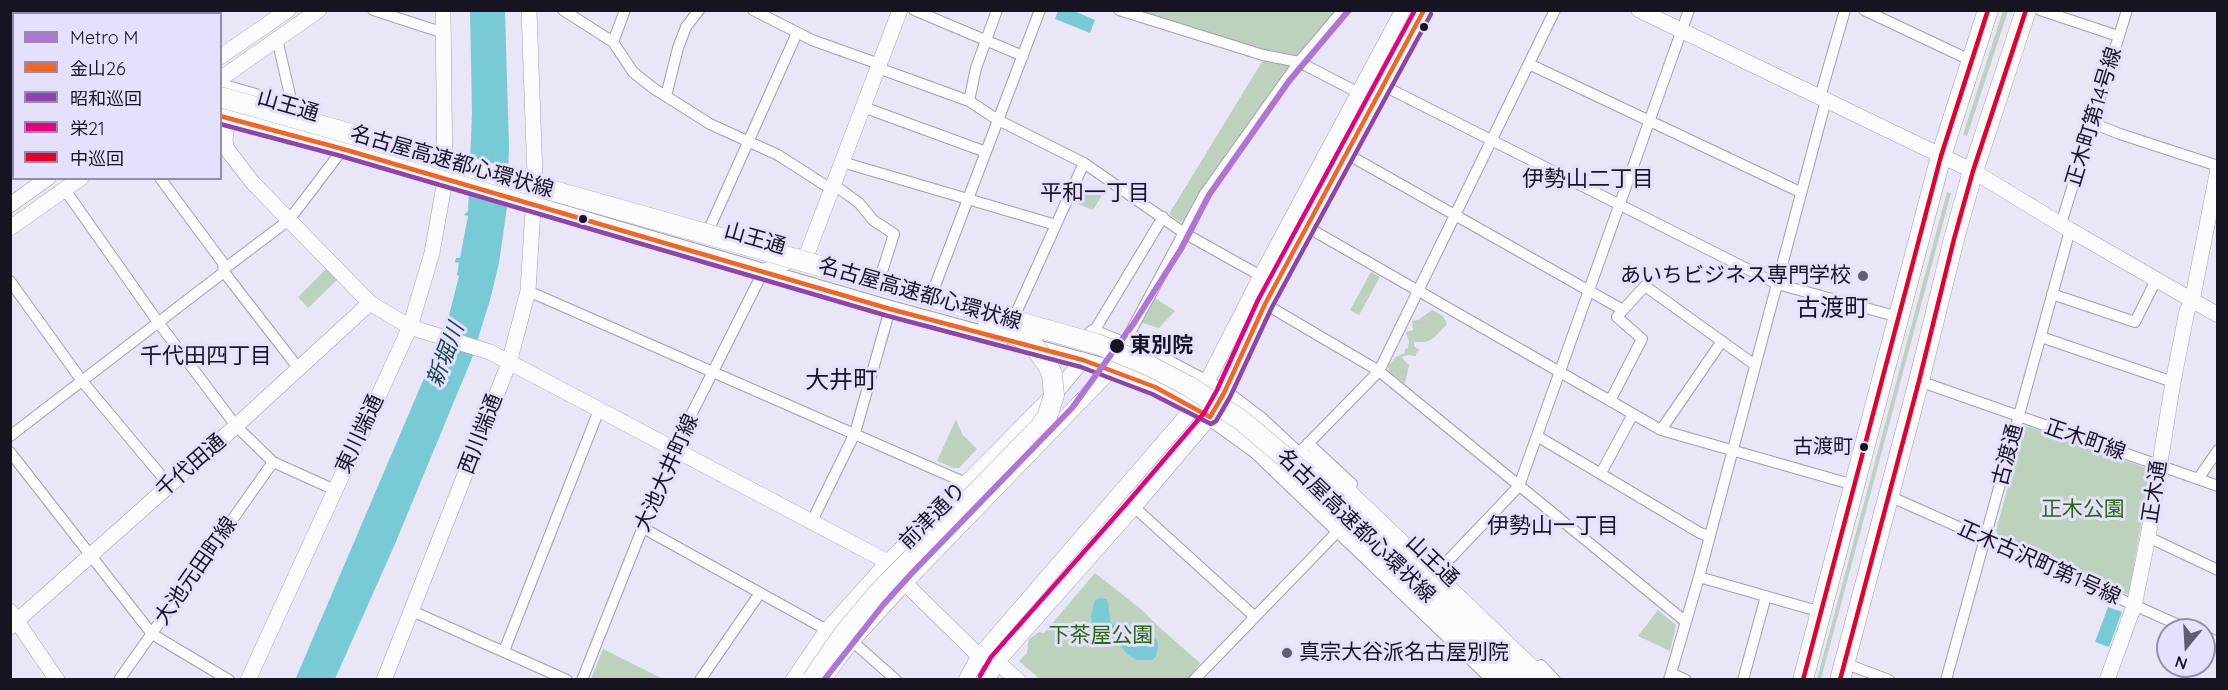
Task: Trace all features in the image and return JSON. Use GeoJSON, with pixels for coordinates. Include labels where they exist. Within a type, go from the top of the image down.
{"type":"FeatureCollection","features":[{"type":"Feature","properties":{"kind":"highway"},"geometry":{"type":"LineString","coordinates":[[1803,680],[1941,156],[1988,10]]}},
{"type":"Feature","properties":{"kind":"highway"},"geometry":{"type":"LineString","coordinates":[[1842,671],[1920,381],[1954,239],[1973,171],[2026,10]]}},
{"type":"Feature","properties":{"kind":"highway","name":"名古屋高速都心環状線"},"geometry":{"type":"LineString","coordinates":[[222,98],[1097,344],[1170,375],[1240,420],[1305,474],[1517,680]]}},
{"type":"Feature","properties":{"kind":"highway"},"geometry":{"type":"LineString","coordinates":[[747,245],[760,261],[1012,334],[1032,343],[1052,374],[1054,395],[1047,417],[1040,427],[879,592],[845,632],[812,680]]}},
{"type":"Feature","properties":{"kind":"highway"},"geometry":{"type":"LineString","coordinates":[[1303,449],[1542,680]]}},
{"type":"Feature","properties":{"kind":"main road","name":"山王通"},"geometry":{"type":"LineString","coordinates":[[222,88],[933,291],[1093,333],[1167,363],[1224,393],[1303,449],[1533,680]]}},
{"type":"Feature","properties":{"kind":"main road","name":"山王通"},"geometry":{"type":"LineString","coordinates":[[224,117],[343,149],[890,309],[1083,360],[1155,387],[1194,407],[1256,450],[1496,680]]}},
{"type":"Feature","properties":{"kind":"street"},"geometry":{"type":"LineString","coordinates":[[222,56],[288,10]]}},
{"type":"Feature","properties":{"kind":"street"},"geometry":{"type":"LineString","coordinates":[[222,77],[319,10]]}},
{"type":"Feature","properties":{"kind":"street"},"geometry":{"type":"LineString","coordinates":[[373,10],[444,33]]}},
{"type":"Feature","properties":{"kind":"street","name":"東川端通"},"geometry":{"type":"LineString","coordinates":[[248,680],[410,327],[432,253],[445,180],[443,10]]}},
{"type":"Feature","properties":{"kind":"street","name":"西川端通"},"geometry":{"type":"LineString","coordinates":[[384,680],[509,363],[528,291],[535,177],[529,10]]}},
{"type":"Feature","properties":{"kind":"street"},"geometry":{"type":"LineString","coordinates":[[563,10],[613,42],[633,72],[666,96],[710,124],[778,155],[859,203],[873,219],[894,234],[881,275]]}},
{"type":"Feature","properties":{"kind":"street"},"geometry":{"type":"LineString","coordinates":[[613,42],[625,10]]}},
{"type":"Feature","properties":{"kind":"street"},"geometry":{"type":"LineString","coordinates":[[666,96],[678,48],[686,27],[699,10]]}},
{"type":"Feature","properties":{"kind":"street"},"geometry":{"type":"LineString","coordinates":[[753,10],[797,33],[969,101],[998,120],[1084,163],[1184,233],[1261,276]]}},
{"type":"Feature","properties":{"kind":"street"},"geometry":{"type":"LineString","coordinates":[[763,272],[807,254],[900,10]]}},
{"type":"Feature","properties":{"kind":"street"},"geometry":{"type":"LineString","coordinates":[[915,10],[1023,56]]}},
{"type":"Feature","properties":{"kind":"street"},"geometry":{"type":"LineString","coordinates":[[969,101],[976,68],[997,10]]}},
{"type":"Feature","properties":{"kind":"street"},"geometry":{"type":"LineString","coordinates":[[933,291],[1041,10]]}},
{"type":"Feature","properties":{"kind":"street"},"geometry":{"type":"LineString","coordinates":[[1119,10],[1263,55],[1299,62],[1359,93]]}},
{"type":"Feature","properties":{"kind":"street"},"geometry":{"type":"LineString","coordinates":[[1124,344],[1204,195],[1299,62],[1343,10]]}},
{"type":"Feature","properties":{"kind":"street"},"geometry":{"type":"LineString","coordinates":[[966,680],[979,656],[1194,407],[1403,10]]}},
{"type":"Feature","properties":{"kind":"street"},"geometry":{"type":"LineString","coordinates":[[987,680],[997,662],[1210,417],[1224,393],[1265,304],[1424,10]]}},
{"type":"Feature","properties":{"kind":"street"},"geometry":{"type":"LineString","coordinates":[[1303,449],[1379,371],[1555,10]]}},
{"type":"Feature","properties":{"kind":"street"},"geometry":{"type":"LineString","coordinates":[[1639,10],[1973,171],[2217,315]]}},
{"type":"Feature","properties":{"kind":"street"},"geometry":{"type":"LineString","coordinates":[[1440,570],[1519,486],[1689,10]]}},
{"type":"Feature","properties":{"kind":"street"},"geometry":{"type":"LineString","coordinates":[[1686,680],[1670,676],[1733,451],[1845,10]]}},
{"type":"Feature","properties":{"kind":"street"},"geometry":{"type":"LineString","coordinates":[[1864,10],[1972,61]]}},
{"type":"Feature","properties":{"kind":"street"},"geometry":{"type":"LineString","coordinates":[[2040,10],[2118,36]]}},
{"type":"Feature","properties":{"kind":"street","name":"正木町第14号線"},"geometry":{"type":"LineString","coordinates":[[2066,227],[2092,123],[2127,10]]}},
{"type":"Feature","properties":{"kind":"street"},"geometry":{"type":"LineString","coordinates":[[711,227],[797,33]]}},
{"type":"Feature","properties":{"kind":"street"},"geometry":{"type":"LineString","coordinates":[[277,39],[293,108]]}},
{"type":"Feature","properties":{"kind":"street"},"geometry":{"type":"LineString","coordinates":[[1529,64],[1800,192]]}},
{"type":"Feature","properties":{"kind":"street"},"geometry":{"type":"LineString","coordinates":[[1382,86],[1776,284],[1899,317]]}},
{"type":"Feature","properties":{"kind":"street"},"geometry":{"type":"LineString","coordinates":[[863,107],[986,152]]}},
{"type":"Feature","properties":{"kind":"street"},"geometry":{"type":"LineString","coordinates":[[224,117],[226,148],[254,183],[370,303],[410,327],[490,352],[888,562],[905,583],[979,656],[997,662],[1017,680]]}},
{"type":"Feature","properties":{"kind":"street"},"geometry":{"type":"LineString","coordinates":[[2092,123],[2217,167]]}},
{"type":"Feature","properties":{"kind":"street"},"geometry":{"type":"LineString","coordinates":[[10,436],[289,220],[343,149]]}},
{"type":"Feature","properties":{"kind":"street"},"geometry":{"type":"LineString","coordinates":[[1347,154],[1623,310]]}},
{"type":"Feature","properties":{"kind":"street"},"geometry":{"type":"LineString","coordinates":[[842,162],[1056,225]]}},
{"type":"Feature","properties":{"kind":"street"},"geometry":{"type":"LineString","coordinates":[[1016,313],[1084,163]]}},
{"type":"Feature","properties":{"kind":"street","name":"正木通"},"geometry":{"type":"LineString","coordinates":[[2111,678],[2134,606],[2187,311],[2192,301],[2215,201],[2217,167]]}},
{"type":"Feature","properties":{"kind":"street"},"geometry":{"type":"LineString","coordinates":[[10,205],[45,180]]}},
{"type":"Feature","properties":{"kind":"street"},"geometry":{"type":"LineString","coordinates":[[10,228],[78,180]]}},
{"type":"Feature","properties":{"kind":"street"},"geometry":{"type":"LineString","coordinates":[[161,180],[223,263],[224,270],[299,369]]}},
{"type":"Feature","properties":{"kind":"street"},"geometry":{"type":"LineString","coordinates":[[65,190],[158,322],[236,426],[273,462],[334,490]]}},
{"type":"Feature","properties":{"kind":"street"},"geometry":{"type":"LineString","coordinates":[[1093,333],[1163,217]]}},
{"type":"Feature","properties":{"kind":"street"},"geometry":{"type":"LineString","coordinates":[[1307,227],[1661,430],[1854,485]]}},
{"type":"Feature","properties":{"kind":"street","name":"古渡通"},"geometry":{"type":"LineString","coordinates":[[1946,680],[2041,337],[2066,227]]}},
{"type":"Feature","properties":{"kind":"street","name":"大池大井町線"},"geometry":{"type":"LineString","coordinates":[[582,680],[674,449],[763,272]]}},
{"type":"Feature","properties":{"kind":"street"},"geometry":{"type":"LineString","coordinates":[[2052,294],[2135,322],[2156,280]]}},
{"type":"Feature","properties":{"kind":"street"},"geometry":{"type":"LineString","coordinates":[[10,281],[82,381],[169,484]]}},
{"type":"Feature","properties":{"kind":"street"},"geometry":{"type":"LineString","coordinates":[[1610,401],[1642,339],[1617,317],[1645,286],[1755,365]]}},
{"type":"Feature","properties":{"kind":"street"},"geometry":{"type":"LineString","coordinates":[[528,291],[966,483]]}},
{"type":"Feature","properties":{"kind":"street","name":"千代田通"},"geometry":{"type":"LineString","coordinates":[[13,619],[91,555],[370,303]]}},
{"type":"Feature","properties":{"kind":"street"},"geometry":{"type":"LineString","coordinates":[[1265,304],[1379,371],[1686,622]]}},
{"type":"Feature","properties":{"kind":"street"},"geometry":{"type":"LineString","coordinates":[[812,522],[855,433],[890,309]]}},
{"type":"Feature","properties":{"kind":"street"},"geometry":{"type":"LineString","coordinates":[[2041,337],[2173,382]]}},
{"type":"Feature","properties":{"kind":"street"},"geometry":{"type":"LineString","coordinates":[[1661,430],[1722,341]]}},
{"type":"Feature","properties":{"kind":"street","name":"前津通り"},"geometry":{"type":"LineString","coordinates":[[793,680],[827,630],[888,562],[1057,391],[1083,360]]}},
{"type":"Feature","properties":{"kind":"street","name":"前津通り"},"geometry":{"type":"LineString","coordinates":[[823,680],[852,641],[905,583],[1112,369]]}},
{"type":"Feature","properties":{"kind":"street","name":"正木町線"},"geometry":{"type":"LineString","coordinates":[[1920,381],[2217,486]]}},
{"type":"Feature","properties":{"kind":"street"},"geometry":{"type":"LineString","coordinates":[[504,651],[599,410]]}},
{"type":"Feature","properties":{"kind":"street"},"geometry":{"type":"LineString","coordinates":[[1601,473],[1633,414]]}},
{"type":"Feature","properties":{"kind":"street"},"geometry":{"type":"LineString","coordinates":[[1537,436],[1700,533],[1709,536]]}},
{"type":"Feature","properties":{"kind":"street","name":"山王通"},"geometry":{"type":"LineString","coordinates":[[1303,449],[1440,570],[1555,680]]}},
{"type":"Feature","properties":{"kind":"street"},"geometry":{"type":"LineString","coordinates":[[2198,479],[2217,450]]}},
{"type":"Feature","properties":{"kind":"street"},"geometry":{"type":"LineString","coordinates":[[10,452],[152,634],[229,680]]}},
{"type":"Feature","properties":{"kind":"street","name":"大池元田町線"},"geometry":{"type":"LineString","coordinates":[[119,680],[273,462]]}},
{"type":"Feature","properties":{"kind":"street","name":"正木古沢町第1号線"},"geometry":{"type":"LineString","coordinates":[[1889,496],[2162,618]]}},
{"type":"Feature","properties":{"kind":"street"},"geometry":{"type":"LineString","coordinates":[[1134,507],[1254,616]]}},
{"type":"Feature","properties":{"kind":"street"},"geometry":{"type":"LineString","coordinates":[[643,528],[827,630]]}},
{"type":"Feature","properties":{"kind":"street"},"geometry":{"type":"LineString","coordinates":[[1194,680],[1340,529]]}},
{"type":"Feature","properties":{"kind":"street"},"geometry":{"type":"LineString","coordinates":[[2148,537],[2217,570]]}},
{"type":"Feature","properties":{"kind":"street"},"geometry":{"type":"LineString","coordinates":[[1699,577],[1821,612]]}},
{"type":"Feature","properties":{"kind":"street"},"geometry":{"type":"LineString","coordinates":[[700,680],[760,593]]}},
{"type":"Feature","properties":{"kind":"street"},"geometry":{"type":"LineString","coordinates":[[1743,680],[1767,596]]}},
{"type":"Feature","properties":{"kind":"street"},"geometry":{"type":"LineString","coordinates":[[412,611],[567,680]]}},
{"type":"Feature","properties":{"kind":"street"},"geometry":{"type":"LineString","coordinates":[[13,619],[57,680]]}},
{"type":"Feature","properties":{"kind":"street"},"geometry":{"type":"LineString","coordinates":[[852,641],[896,680]]}},
{"type":"Feature","properties":{"kind":"street"},"geometry":{"type":"LineString","coordinates":[[1842,671],[1889,680]]}},
{"type":"Feature","properties":{"kind":"green space"},"geometry":{"type":"Polygon","coordinates":[[[1132,11],[1338,11],[1186,220],[1180,222],[1169,214],[1268,52],[1132,11]]]}},
{"type":"Feature","properties":{"kind":"green space"},"geometry":{"type":"Polygon","coordinates":[[[2003,11],[2008,11],[1967,136],[1963,135],[2003,11]]]}},
{"type":"Feature","properties":{"kind":"green space"},"geometry":{"type":"Polygon","coordinates":[[[1078,184],[1102,195],[1093,210],[1071,201],[1078,184]]]}},
{"type":"Feature","properties":{"kind":"green space"},"geometry":{"type":"Polygon","coordinates":[[[1947,192],[1951,193],[1821,679],[1817,679],[1947,192]]]}},
{"type":"Feature","properties":{"kind":"green space"},"geometry":{"type":"Polygon","coordinates":[[[326,269],[337,280],[308,308],[298,297],[326,269]]]}},
{"type":"Feature","properties":{"kind":"green space"},"geometry":{"type":"Polygon","coordinates":[[[1371,272],[1380,277],[1359,315],[1350,310],[1371,272]]]}},
{"type":"Feature","properties":{"kind":"green space"},"geometry":{"type":"Polygon","coordinates":[[[1155,298],[1175,311],[1159,328],[1139,322],[1155,298]]]}},
{"type":"Feature","properties":{"kind":"green space"},"geometry":{"type":"Polygon","coordinates":[[[1432,310],[1443,316],[1447,324],[1434,338],[1426,342],[1414,342],[1414,346],[1420,350],[1416,356],[1401,357],[1409,365],[1405,384],[1389,371],[1388,366],[1408,348],[1406,332],[1413,330],[1412,321],[1418,320],[1432,310]]]}},
{"type":"Feature","properties":{"kind":"green space"},"geometry":{"type":"Polygon","coordinates":[[[956,419],[962,434],[977,449],[959,468],[937,461],[956,419]]]}},
{"type":"Feature","properties":{"kind":"green space","name":"正木公園"},"geometry":{"type":"Polygon","coordinates":[[[2027,426],[2146,468],[2150,475],[2129,593],[2126,594],[2000,539],[1996,531],[2024,428],[2027,426]]]}},
{"type":"Feature","properties":{"kind":"green space","name":"下茶屋公園"},"geometry":{"type":"Polygon","coordinates":[[[1095,573],[1142,610],[1200,663],[1196,668],[1198,674],[1196,679],[1041,680],[1019,661],[1027,653],[1029,639],[1039,632],[1044,633],[1095,573]]]}},
{"type":"Feature","properties":{"kind":"green space"},"geometry":{"type":"Polygon","coordinates":[[[1658,610],[1676,625],[1670,651],[1638,636],[1658,610]]]}},
{"type":"Feature","properties":{"kind":"green space"},"geometry":{"type":"Polygon","coordinates":[[[603,649],[663,679],[591,679],[603,649]]]}},
{"type":"Feature","properties":{"kind":"water"},"geometry":{"type":"Polygon","coordinates":[[[1072,10],[1095,20],[1090,33],[1055,19],[1058,11],[1072,10]]]}},
{"type":"Feature","properties":{"kind":"water","name":"新堀川"},"geometry":{"type":"Polygon","coordinates":[[[470,11],[505,11],[509,147],[507,207],[499,263],[490,300],[472,358],[395,544],[335,679],[295,680],[446,327],[459,276],[457,275],[459,263],[455,262],[456,258],[460,258],[468,216],[464,215],[468,211],[472,113],[470,11]]]}},
{"type":"Feature","properties":{"kind":"water"},"geometry":{"type":"Polygon","coordinates":[[[1101,598],[1108,602],[1110,621],[1113,624],[1137,628],[1157,640],[1156,656],[1152,660],[1137,660],[1127,654],[1118,643],[1107,639],[1103,631],[1093,628],[1091,616],[1094,603],[1096,599],[1101,598]]]}},
{"type":"Feature","properties":{"kind":"water"},"geometry":{"type":"Polygon","coordinates":[[[2108,607],[2122,612],[2109,647],[2095,642],[2108,607]]]}},
{"type":"Feature","properties":{"kind":"metro line","name":"M"},"geometry":{"type":"LineString","coordinates":[[824,680],[883,605],[912,573],[1072,408],[1134,323],[1181,249],[1209,195],[1289,81],[1349,10]]}},
{"type":"Feature","properties":{"kind":"transit line","name":"栄21"},"geometry":{"type":"LineString","coordinates":[[980,676],[991,657],[1204,413],[1217,390],[1258,300],[1415,10]]}},
{"type":"Feature","properties":{"kind":"transit line","name":"金山26"},"geometry":{"type":"LineString","coordinates":[[222,117],[343,149],[890,309],[1083,360],[1155,387],[1210,417],[1224,393],[1265,304],[1424,10]]}},
{"type":"Feature","properties":{"kind":"transit line","name":"中巡回"},"geometry":{"type":"LineString","coordinates":[[1803,680],[1941,156],[1988,10]]}},
{"type":"Feature","properties":{"kind":"transit line","name":"中巡回"},"geometry":{"type":"LineString","coordinates":[[1840,680],[1954,239],[1973,171],[2026,10]]}},
{"type":"Feature","properties":{"kind":"transit line","name":"昭和巡回"},"geometry":{"type":"LineString","coordinates":[[222,125],[341,156],[888,316],[1081,367],[1152,394],[1211,424],[1216,421],[1230,397],[1272,307],[1431,14]]}},
{"type":"Feature","properties":{"kind":"place","name":"あいちビジネス専門学校"},"geometry":{"type":"Point","coordinates":[1863,276]}},
{"type":"Feature","properties":{"kind":"place","name":"東別院"},"geometry":{"type":"Point","coordinates":[1117,346]}},
{"type":"Feature","properties":{"kind":"place","name":"古渡町"},"geometry":{"type":"Point","coordinates":[1864,447]}},
{"type":"Feature","properties":{"kind":"place","name":"真宗大谷派名古屋別院"},"geometry":{"type":"Point","coordinates":[1287,653]}},
{"type":"Feature","properties":{"kind":"district","name":"伊勢山二丁目"},"geometry":{"type":"Point","coordinates":[1588,179]}},
{"type":"Feature","properties":{"kind":"district","name":"平和一丁目"},"geometry":{"type":"Point","coordinates":[1095,193]}},
{"type":"Feature","properties":{"kind":"district","name":"古渡町"},"geometry":{"type":"Point","coordinates":[1832,309]}},
{"type":"Feature","properties":{"kind":"district","name":"千代田四丁目"},"geometry":{"type":"Point","coordinates":[206,356]}},
{"type":"Feature","properties":{"kind":"district","name":"大井町"},"geometry":{"type":"Point","coordinates":[841,381]}},
{"type":"Feature","properties":{"kind":"district","name":"伊勢山一丁目"},"geometry":{"type":"Point","coordinates":[1553,526]}}]}
